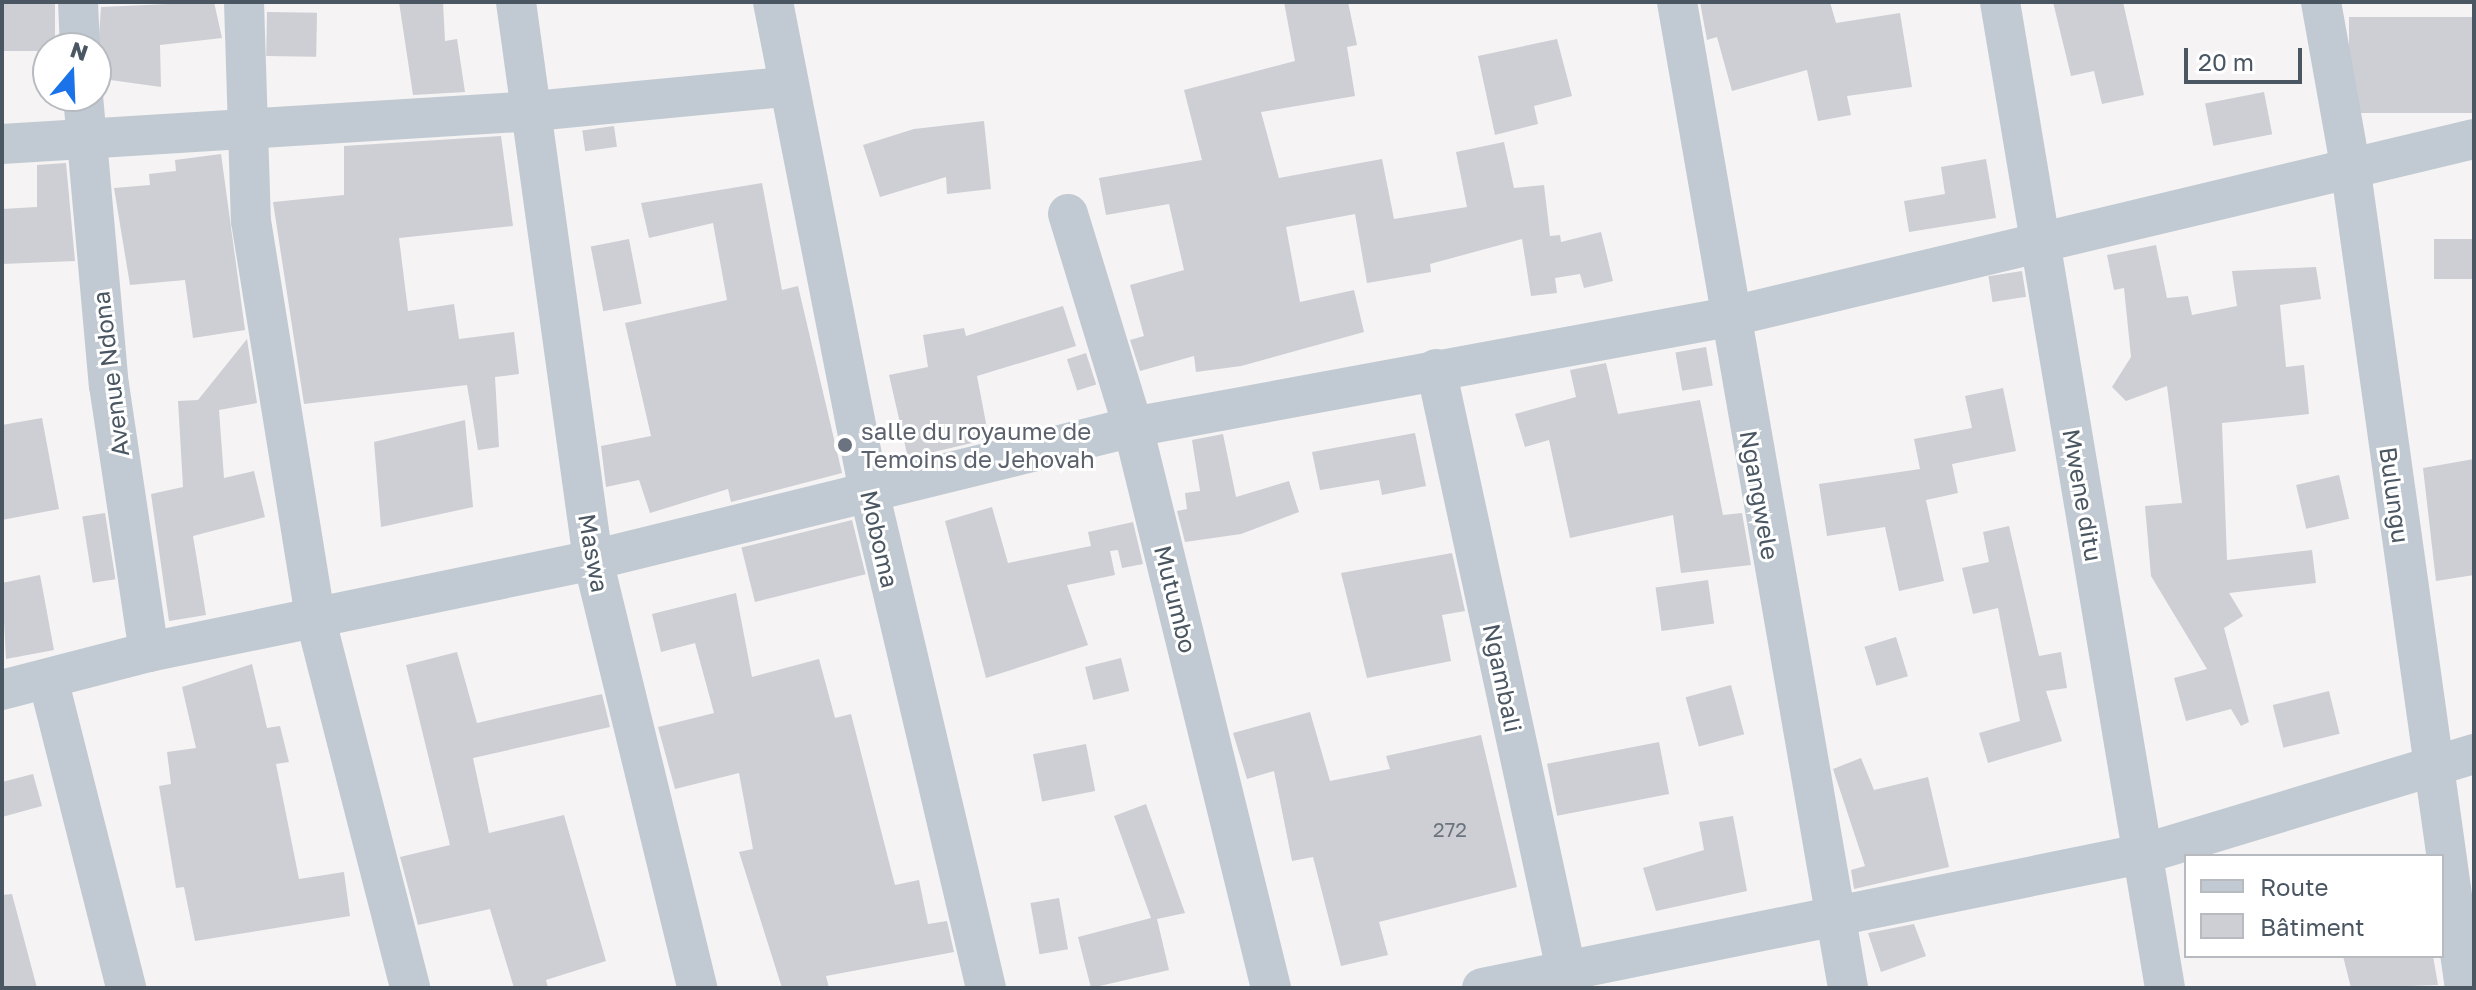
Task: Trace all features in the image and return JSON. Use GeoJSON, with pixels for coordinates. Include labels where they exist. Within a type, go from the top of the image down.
{"type":"FeatureCollection","features":[{"type":"Feature","properties":{"kind":"street"},"geometry":{"type":"LineString","coordinates":[[78,2],[79,32]]}},
{"type":"Feature","properties":{"kind":"street"},"geometry":{"type":"LineString","coordinates":[[244,2],[245,126],[251,221],[316,621],[410,988]]}},
{"type":"Feature","properties":{"kind":"street","name":"Maswa"},"geometry":{"type":"LineString","coordinates":[[516,2],[534,111],[593,560],[697,988]]}},
{"type":"Feature","properties":{"kind":"street","name":"Moboma"},"geometry":{"type":"LineString","coordinates":[[773,2],[785,87],[868,487],[986,988]]}},
{"type":"Feature","properties":{"kind":"street","name":"Ngangwele"},"geometry":{"type":"LineString","coordinates":[[1677,2],[1728,317],[1848,988]]}},
{"type":"Feature","properties":{"kind":"street","name":"Mwene ditu"},"geometry":{"type":"LineString","coordinates":[[2000,2],[2039,247],[2146,853],[2165,988]]}},
{"type":"Feature","properties":{"kind":"street","name":"Bulungu"},"geometry":{"type":"LineString","coordinates":[[2321,2],[2350,165],[2431,764],[2465,988]]}},
{"type":"Feature","properties":{"kind":"street"},"geometry":{"type":"LineString","coordinates":[[2,144],[245,126],[534,111],[785,87]]}},
{"type":"Feature","properties":{"kind":"street","name":"Avenue Ndona"},"geometry":{"type":"LineString","coordinates":[[84,112],[109,385],[149,652]]}},
{"type":"Feature","properties":{"kind":"street"},"geometry":{"type":"LineString","coordinates":[[2,690],[149,652],[316,621],[593,560],[868,487],[1133,427],[1728,317],[2039,247],[2350,165],[2474,139]]}},
{"type":"Feature","properties":{"kind":"street","name":"Mutumbo"},"geometry":{"type":"LineString","coordinates":[[1068,214],[1133,427],[1271,988]]}},
{"type":"Feature","properties":{"kind":"street","name":"Ngambali"},"geometry":{"type":"LineString","coordinates":[[1436,369],[1568,979]]}},
{"type":"Feature","properties":{"kind":"street"},"geometry":{"type":"LineString","coordinates":[[48,679],[126,988]]}},
{"type":"Feature","properties":{"kind":"street"},"geometry":{"type":"LineString","coordinates":[[1482,988],[1568,979],[1836,918],[2146,853],[2431,764],[2474,754]]}},
{"type":"Feature","properties":{"kind":"building"},"geometry":{"type":"Polygon","coordinates":[[[2,2],[55,2],[55,32],[32,32],[32,51],[2,51],[2,2]]]}},
{"type":"Feature","properties":{"kind":"building"},"geometry":{"type":"Polygon","coordinates":[[[214,2],[222,38],[160,45],[161,87],[112,80],[112,32],[99,32],[101,7],[214,2]]]}},
{"type":"Feature","properties":{"kind":"building"},"geometry":{"type":"Polygon","coordinates":[[[399,2],[443,2],[445,41],[457,39],[465,92],[413,95],[399,2]]]}},
{"type":"Feature","properties":{"kind":"building"},"geometry":{"type":"Polygon","coordinates":[[[1284,2],[1348,2],[1357,45],[1347,47],[1355,96],[1261,112],[1279,178],[1382,159],[1394,219],[1467,207],[1456,152],[1504,142],[1514,188],[1544,185],[1550,236],[1560,235],[1561,242],[1601,232],[1613,281],[1584,288],[1580,274],[1555,278],[1557,293],[1531,296],[1522,239],[1430,264],[1431,272],[1367,283],[1355,214],[1286,227],[1300,302],[1354,290],[1364,332],[1241,366],[1196,372],[1194,356],[1140,371],[1130,340],[1144,336],[1130,285],[1184,270],[1169,204],[1106,215],[1099,178],[1202,160],[1184,90],[1295,61],[1284,2]]]}},
{"type":"Feature","properties":{"kind":"building"},"geometry":{"type":"Polygon","coordinates":[[[1700,2],[1830,2],[1836,23],[1900,13],[1912,87],[1847,96],[1851,115],[1818,121],[1807,70],[1732,91],[1717,37],[1707,40],[1700,2]]]}},
{"type":"Feature","properties":{"kind":"building"},"geometry":{"type":"Polygon","coordinates":[[[2053,2],[2123,2],[2144,95],[2102,104],[2094,71],[2071,76],[2053,2]]]}},
{"type":"Feature","properties":{"kind":"building"},"geometry":{"type":"Polygon","coordinates":[[[267,12],[317,13],[316,57],[266,56],[267,12]]]}},
{"type":"Feature","properties":{"kind":"building"},"geometry":{"type":"Polygon","coordinates":[[[2349,17],[2474,17],[2474,113],[2349,113],[2349,17]]]}},
{"type":"Feature","properties":{"kind":"building"},"geometry":{"type":"Polygon","coordinates":[[[1557,39],[1572,96],[1534,106],[1538,124],[1495,135],[1478,56],[1557,39]]]}},
{"type":"Feature","properties":{"kind":"building"},"geometry":{"type":"Polygon","coordinates":[[[2264,92],[2272,134],[2213,146],[2205,103],[2264,92]]]}},
{"type":"Feature","properties":{"kind":"building"},"geometry":{"type":"Polygon","coordinates":[[[984,121],[991,189],[947,194],[946,177],[880,197],[863,145],[914,129],[984,121]]]}},
{"type":"Feature","properties":{"kind":"building"},"geometry":{"type":"Polygon","coordinates":[[[614,126],[617,147],[585,151],[582,130],[614,126]]]}},
{"type":"Feature","properties":{"kind":"building"},"geometry":{"type":"Polygon","coordinates":[[[501,136],[513,226],[399,238],[408,311],[454,304],[459,339],[514,332],[519,374],[495,377],[499,447],[478,450],[467,385],[304,404],[273,202],[344,195],[344,146],[501,136]]]}},
{"type":"Feature","properties":{"kind":"building"},"geometry":{"type":"Polygon","coordinates":[[[221,154],[245,330],[193,338],[185,280],[130,285],[114,188],[150,185],[149,174],[176,171],[175,160],[221,154]]]}},
{"type":"Feature","properties":{"kind":"building"},"geometry":{"type":"Polygon","coordinates":[[[1986,159],[1996,218],[1909,232],[1904,201],[1945,194],[1941,167],[1986,159]]]}},
{"type":"Feature","properties":{"kind":"building"},"geometry":{"type":"Polygon","coordinates":[[[66,163],[75,261],[2,264],[2,209],[37,207],[37,165],[66,163]]]}},
{"type":"Feature","properties":{"kind":"building"},"geometry":{"type":"Polygon","coordinates":[[[762,183],[782,290],[798,286],[842,473],[731,502],[728,489],[650,513],[639,480],[606,487],[601,446],[651,436],[625,323],[727,300],[713,223],[649,238],[641,203],[762,183]]]}},
{"type":"Feature","properties":{"kind":"building"},"geometry":{"type":"Polygon","coordinates":[[[629,239],[642,304],[603,311],[591,246],[629,239]]]}},
{"type":"Feature","properties":{"kind":"building"},"geometry":{"type":"Polygon","coordinates":[[[2434,239],[2474,239],[2474,279],[2434,279],[2434,239]]]}},
{"type":"Feature","properties":{"kind":"building"},"geometry":{"type":"Polygon","coordinates":[[[2156,245],[2167,298],[2188,296],[2192,315],[2237,306],[2232,271],[2316,267],[2321,299],[2280,305],[2286,367],[2304,365],[2309,414],[2222,423],[2227,560],[2312,550],[2316,583],[2229,593],[2243,616],[2224,628],[2249,722],[2241,726],[2231,709],[2186,721],[2174,678],[2207,669],[2151,576],[2145,506],[2182,503],[2167,386],[2126,401],[2112,387],[2131,357],[2124,288],[2114,290],[2107,255],[2156,245]]]}},
{"type":"Feature","properties":{"kind":"building"},"geometry":{"type":"Polygon","coordinates":[[[2022,271],[2026,297],[1992,302],[1988,276],[2022,271]]]}},
{"type":"Feature","properties":{"kind":"building"},"geometry":{"type":"Polygon","coordinates":[[[1063,306],[1076,346],[977,376],[989,439],[908,458],[889,375],[928,367],[923,335],[964,328],[966,336],[1063,306]]]}},
{"type":"Feature","properties":{"kind":"building"},"geometry":{"type":"Polygon","coordinates":[[[247,339],[257,403],[219,410],[224,478],[254,471],[265,517],[193,536],[206,615],[169,621],[151,494],[183,487],[178,401],[198,400],[247,339]]]}},
{"type":"Feature","properties":{"kind":"building"},"geometry":{"type":"Polygon","coordinates":[[[1706,347],[1713,385],[1682,391],[1675,352],[1706,347]]]}},
{"type":"Feature","properties":{"kind":"building"},"geometry":{"type":"Polygon","coordinates":[[[1086,353],[1096,384],[1077,391],[1067,359],[1086,353]]]}},
{"type":"Feature","properties":{"kind":"building"},"geometry":{"type":"Polygon","coordinates":[[[1606,363],[1618,414],[1700,400],[1723,515],[1742,513],[1751,565],[1681,573],[1673,515],[1570,538],[1549,440],[1525,447],[1515,414],[1576,397],[1570,370],[1606,363]]]}},
{"type":"Feature","properties":{"kind":"building"},"geometry":{"type":"Polygon","coordinates":[[[2003,388],[2016,451],[1952,464],[1958,493],[1926,500],[1944,581],[1899,591],[1885,527],[1827,536],[1819,484],[1920,469],[1914,439],[1972,428],[1965,396],[2003,388]]]}},
{"type":"Feature","properties":{"kind":"building"},"geometry":{"type":"Polygon","coordinates":[[[42,418],[59,509],[2,520],[2,425],[42,418]]]}},
{"type":"Feature","properties":{"kind":"building"},"geometry":{"type":"Polygon","coordinates":[[[465,420],[473,507],[381,527],[374,442],[465,420]]]}},
{"type":"Feature","properties":{"kind":"building"},"geometry":{"type":"Polygon","coordinates":[[[1415,433],[1426,486],[1382,495],[1379,480],[1320,490],[1312,452],[1415,433]]]}},
{"type":"Feature","properties":{"kind":"building"},"geometry":{"type":"Polygon","coordinates":[[[1223,434],[1236,497],[1289,481],[1299,512],[1241,534],[1185,542],[1177,511],[1187,509],[1185,493],[1200,491],[1192,440],[1223,434]]]}},
{"type":"Feature","properties":{"kind":"building"},"geometry":{"type":"Polygon","coordinates":[[[2474,459],[2474,575],[2436,581],[2423,468],[2474,459]]]}},
{"type":"Feature","properties":{"kind":"building"},"geometry":{"type":"Polygon","coordinates":[[[2339,475],[2349,519],[2306,529],[2296,485],[2339,475]]]}},
{"type":"Feature","properties":{"kind":"building"},"geometry":{"type":"Polygon","coordinates":[[[992,507],[1008,563],[1091,546],[1088,532],[1133,522],[1143,564],[1122,568],[1118,550],[1110,551],[1115,575],[1067,585],[1088,645],[986,678],[945,521],[992,507]]]}},
{"type":"Feature","properties":{"kind":"building"},"geometry":{"type":"Polygon","coordinates":[[[105,513],[115,579],[93,583],[82,517],[105,513]]]}},
{"type":"Feature","properties":{"kind":"building"},"geometry":{"type":"Polygon","coordinates":[[[852,520],[866,574],[755,602],[741,548],[852,520]]]}},
{"type":"Feature","properties":{"kind":"building"},"geometry":{"type":"Polygon","coordinates":[[[2009,526],[2039,656],[2061,652],[2067,688],[2046,691],[2062,741],[1988,763],[1979,733],[2020,721],[1998,608],[1973,614],[1962,568],[1989,562],[1983,532],[2009,526]]]}},
{"type":"Feature","properties":{"kind":"building"},"geometry":{"type":"Polygon","coordinates":[[[1452,553],[1465,611],[1442,615],[1451,661],[1367,678],[1341,573],[1452,553]]]}},
{"type":"Feature","properties":{"kind":"building"},"geometry":{"type":"Polygon","coordinates":[[[40,575],[54,650],[6,659],[2,583],[40,575]]]}},
{"type":"Feature","properties":{"kind":"building"},"geometry":{"type":"Polygon","coordinates":[[[1708,580],[1714,624],[1662,631],[1656,587],[1708,580]]]}},
{"type":"Feature","properties":{"kind":"building"},"geometry":{"type":"Polygon","coordinates":[[[736,593],[752,677],[819,659],[835,718],[851,714],[895,885],[919,880],[928,924],[947,921],[954,952],[826,976],[829,988],[782,988],[739,852],[753,849],[739,773],[675,789],[658,727],[714,713],[695,643],[661,652],[652,614],[736,593]]]}},
{"type":"Feature","properties":{"kind":"building"},"geometry":{"type":"Polygon","coordinates":[[[1896,637],[1908,676],[1876,686],[1864,647],[1896,637]]]}},
{"type":"Feature","properties":{"kind":"building"},"geometry":{"type":"Polygon","coordinates":[[[457,652],[477,723],[602,694],[610,727],[473,758],[489,833],[564,815],[606,961],[546,980],[548,988],[514,988],[490,909],[418,925],[400,857],[450,845],[406,665],[457,652]]]}},
{"type":"Feature","properties":{"kind":"building"},"geometry":{"type":"Polygon","coordinates":[[[1121,658],[1129,691],[1093,700],[1085,667],[1121,658]]]}},
{"type":"Feature","properties":{"kind":"building"},"geometry":{"type":"Polygon","coordinates":[[[252,664],[267,728],[280,726],[289,762],[276,764],[299,879],[344,872],[350,916],[195,941],[184,887],[176,888],[159,786],[171,784],[167,752],[196,748],[182,687],[252,664]]]}},
{"type":"Feature","properties":{"kind":"building"},"geometry":{"type":"Polygon","coordinates":[[[1731,685],[1744,734],[1699,746],[1686,697],[1731,685]]]}},
{"type":"Feature","properties":{"kind":"building"},"geometry":{"type":"Polygon","coordinates":[[[2329,691],[2340,734],[2283,748],[2273,705],[2329,691]]]}},
{"type":"Feature","properties":{"kind":"building"},"geometry":{"type":"Polygon","coordinates":[[[1310,712],[1330,781],[1390,769],[1386,756],[1481,735],[1517,887],[1379,922],[1388,955],[1341,966],[1313,857],[1292,861],[1274,771],[1247,779],[1233,733],[1310,712]]]}},
{"type":"Feature","properties":{"kind":"building"},"geometry":{"type":"Polygon","coordinates":[[[1659,742],[1669,794],[1557,816],[1547,764],[1659,742]]]}},
{"type":"Feature","properties":{"kind":"building"},"geometry":{"type":"Polygon","coordinates":[[[1086,744],[1095,791],[1042,801],[1033,754],[1086,744]]]}},
{"type":"Feature","properties":{"kind":"building"},"geometry":{"type":"Polygon","coordinates":[[[1861,758],[1874,790],[1928,777],[1949,867],[1854,889],[1851,870],[1865,866],[1833,769],[1861,758]]]}},
{"type":"Feature","properties":{"kind":"building"},"geometry":{"type":"Polygon","coordinates":[[[33,774],[42,806],[2,817],[2,782],[33,774]]]}},
{"type":"Feature","properties":{"kind":"building"},"geometry":{"type":"Polygon","coordinates":[[[1146,804],[1185,913],[1157,919],[1169,970],[1091,988],[1078,937],[1151,918],[1114,816],[1146,804]]]}},
{"type":"Feature","properties":{"kind":"building"},"geometry":{"type":"Polygon","coordinates":[[[1733,816],[1747,891],[1656,911],[1643,868],[1704,850],[1699,822],[1733,816]]]}},
{"type":"Feature","properties":{"kind":"building"},"geometry":{"type":"Polygon","coordinates":[[[12,894],[37,988],[2,988],[2,895],[12,894]]]}},
{"type":"Feature","properties":{"kind":"building"},"geometry":{"type":"Polygon","coordinates":[[[1059,898],[1068,949],[1039,954],[1030,903],[1059,898]]]}},
{"type":"Feature","properties":{"kind":"building"},"geometry":{"type":"Polygon","coordinates":[[[1914,924],[1926,956],[1881,972],[1868,933],[1914,924]]]}},
{"type":"Feature","properties":{"kind":"building"},"geometry":{"type":"Polygon","coordinates":[[[2344,958],[2433,958],[2438,985],[2351,988],[2344,958]]]}},
{"type":"Feature","properties":{"kind":"place","name":"salle du royaume de Temoins de Jehovah"},"geometry":{"type":"Point","coordinates":[845,445]}}]}
